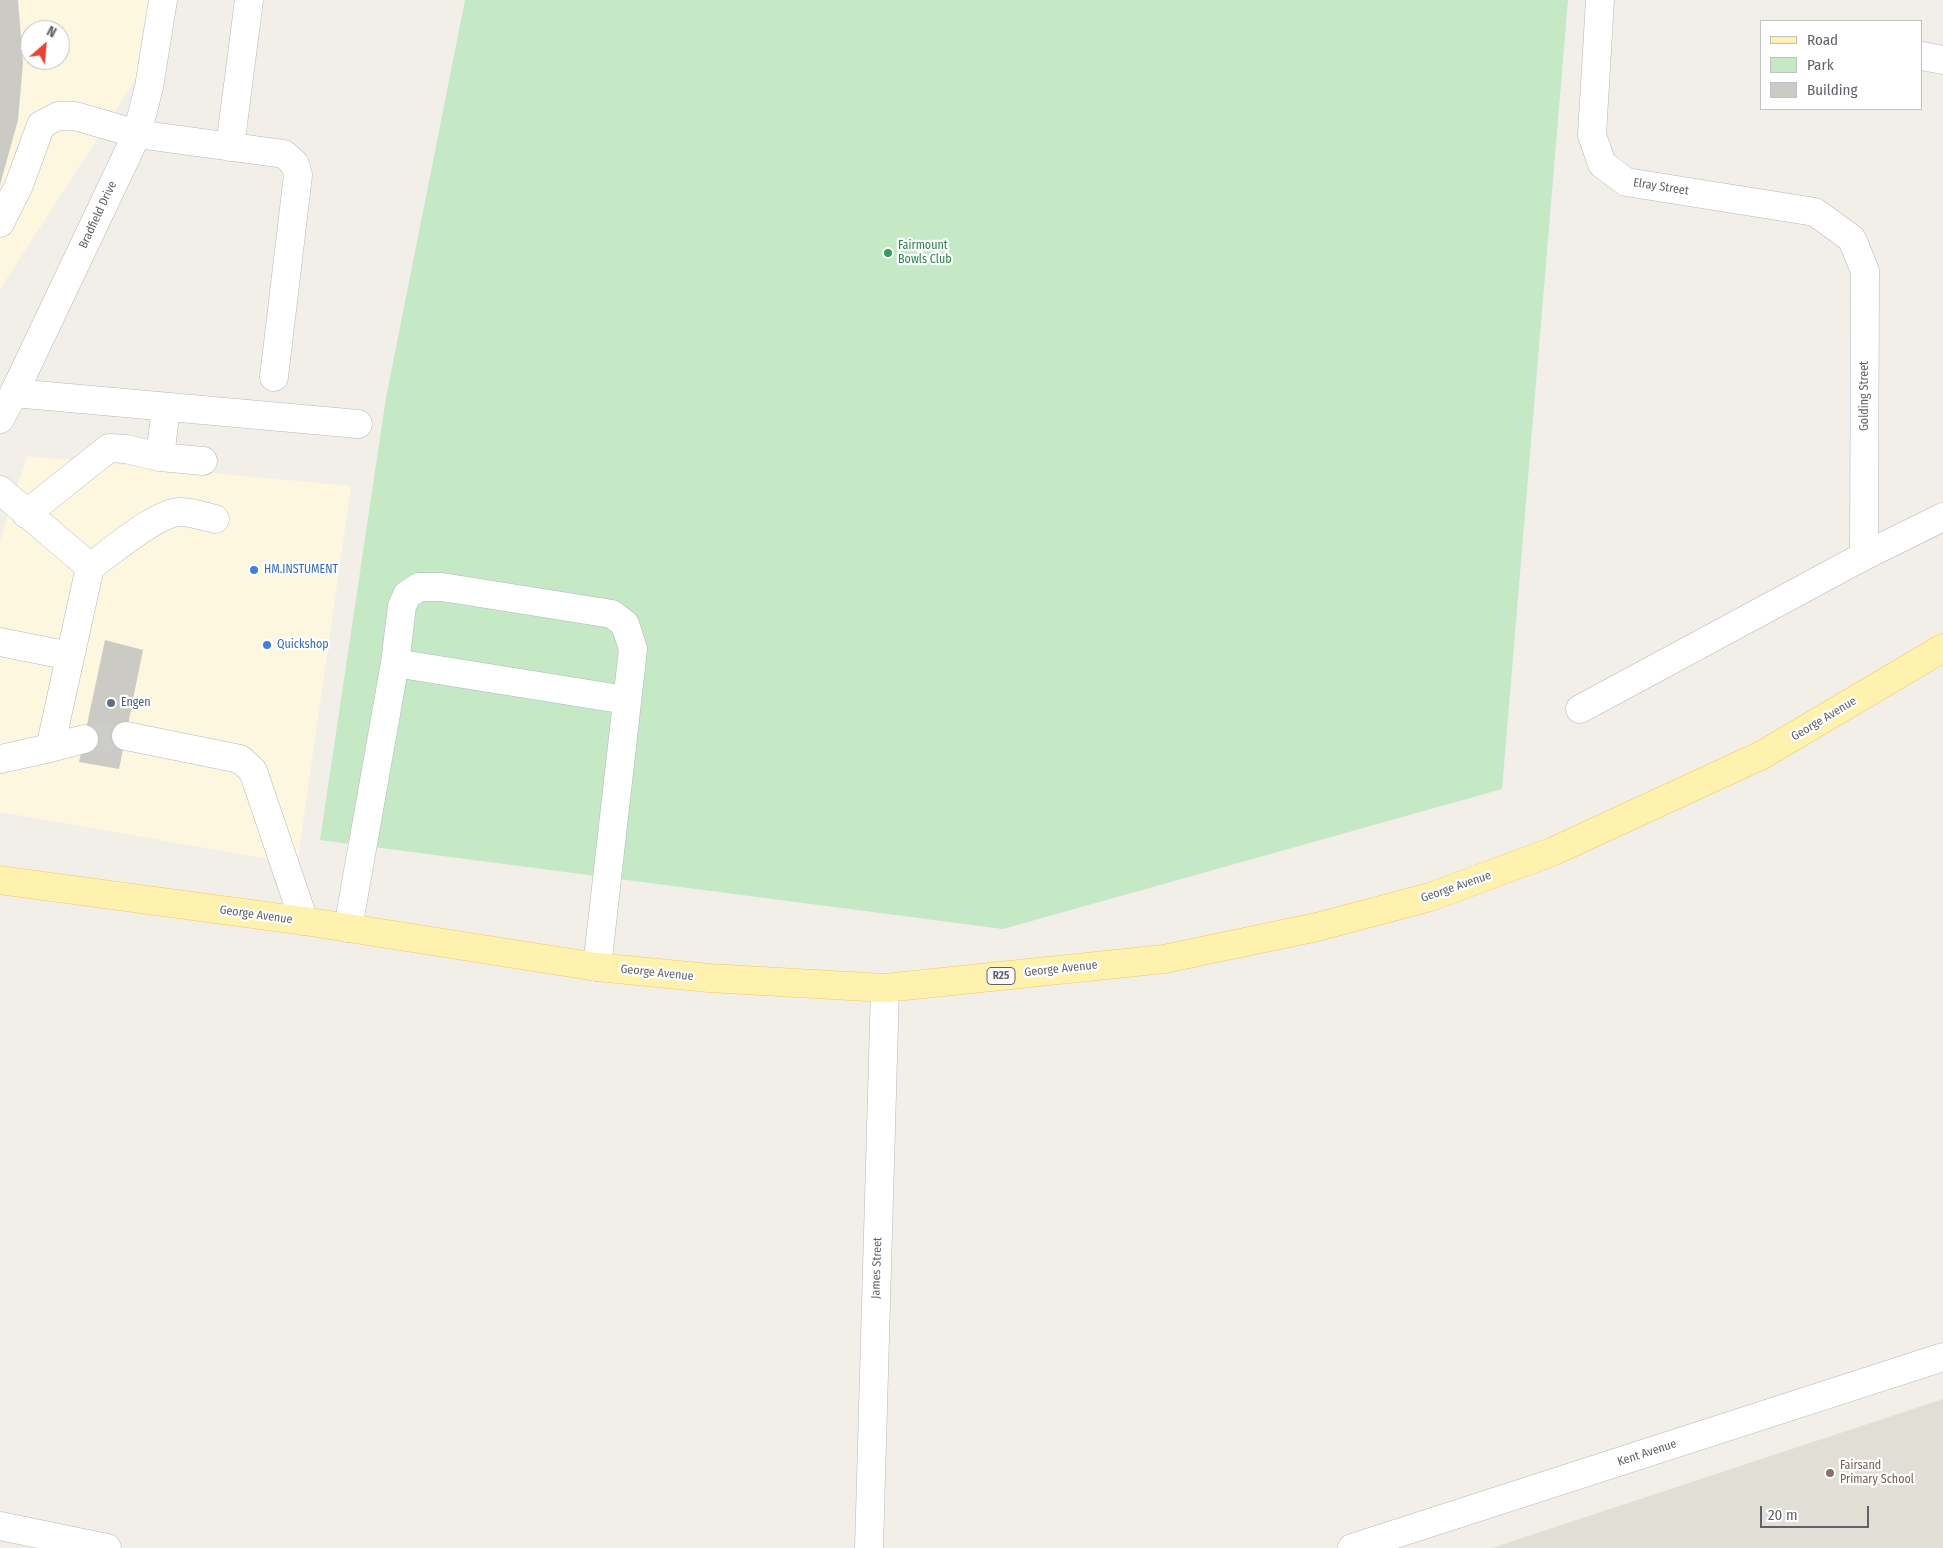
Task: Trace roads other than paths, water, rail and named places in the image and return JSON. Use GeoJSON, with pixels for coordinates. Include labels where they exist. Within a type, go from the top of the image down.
{"type":"FeatureCollection","features":[{"type":"Feature","properties":{"kind":"main road","name":"George Avenue"},"geometry":{"type":"LineString","coordinates":[[0,880],[304,921],[597,967],[709,978],[885,988],[1164,959],[1317,927],[1430,897],[1554,852],[1762,755],[1943,648]]}},
{"type":"Feature","properties":{"kind":"street","name":"Bradfield Drive"},"geometry":{"type":"LineString","coordinates":[[0,419],[137,134],[149,86],[164,0]]}},
{"type":"Feature","properties":{"kind":"street"},"geometry":{"type":"LineString","coordinates":[[230,147],[249,0]]}},
{"type":"Feature","properties":{"kind":"street","name":"Elray Street"},"geometry":{"type":"LineString","coordinates":[[1600,0],[1592,136],[1602,164],[1626,182],[1815,212],[1852,239]]}},
{"type":"Feature","properties":{"kind":"street"},"geometry":{"type":"LineString","coordinates":[[1923,56],[1943,60]]}},
{"type":"Feature","properties":{"kind":"street"},"geometry":{"type":"LineString","coordinates":[[0,223],[19,185],[41,125],[58,116],[75,116],[137,134],[284,154],[295,164],[298,175],[274,377]]}},
{"type":"Feature","properties":{"kind":"street","name":"Golding Street"},"geometry":{"type":"LineString","coordinates":[[1852,239],[1865,271],[1864,556]]}},
{"type":"Feature","properties":{"kind":"street"},"geometry":{"type":"LineString","coordinates":[[14,393],[358,424]]}},
{"type":"Feature","properties":{"kind":"street"},"geometry":{"type":"LineString","coordinates":[[160,457],[166,408]]}},
{"type":"Feature","properties":{"kind":"street"},"geometry":{"type":"LineString","coordinates":[[26,514],[109,448],[126,449],[160,457],[202,461]]}},
{"type":"Feature","properties":{"kind":"street"},"geometry":{"type":"LineString","coordinates":[[0,490],[90,567]]}},
{"type":"Feature","properties":{"kind":"street"},"geometry":{"type":"LineString","coordinates":[[50,748],[90,567],[164,516],[180,512],[215,519]]}},
{"type":"Feature","properties":{"kind":"street"},"geometry":{"type":"LineString","coordinates":[[1580,709],[1864,556],[1943,517]]}},
{"type":"Feature","properties":{"kind":"street"},"geometry":{"type":"LineString","coordinates":[[348,928],[394,664],[402,606],[407,596],[419,587],[451,588],[612,614],[625,624],[633,649],[597,967]]}},
{"type":"Feature","properties":{"kind":"street"},"geometry":{"type":"LineString","coordinates":[[0,642],[9,642],[70,656]]}},
{"type":"Feature","properties":{"kind":"street"},"geometry":{"type":"LineString","coordinates":[[394,664],[626,700]]}},
{"type":"Feature","properties":{"kind":"street"},"geometry":{"type":"LineString","coordinates":[[126,736],[240,759],[253,771],[304,921]]}},
{"type":"Feature","properties":{"kind":"street"},"geometry":{"type":"LineString","coordinates":[[0,759],[84,739]]}},
{"type":"Feature","properties":{"kind":"street","name":"James Street"},"geometry":{"type":"LineString","coordinates":[[869,1548],[885,988]]}},
{"type":"Feature","properties":{"kind":"street","name":"Kent Avenue"},"geometry":{"type":"LineString","coordinates":[[1352,1548],[1943,1357]]}},
{"type":"Feature","properties":{"kind":"street"},"geometry":{"type":"LineString","coordinates":[[0,1526],[107,1548]]}},
{"type":"Feature","properties":{"kind":"tunnel"},"geometry":{"type":"LineString","coordinates":[[84,739],[126,736]]}},
{"type":"Feature","properties":{"kind":"place","name":"Fairmount Bowls Club"},"geometry":{"type":"Point","coordinates":[888,253]}},
{"type":"Feature","properties":{"kind":"place","name":"HM.INSTUMENT"},"geometry":{"type":"Point","coordinates":[254,570]}},
{"type":"Feature","properties":{"kind":"place","name":"Quickshop"},"geometry":{"type":"Point","coordinates":[267,645]}},
{"type":"Feature","properties":{"kind":"place","name":"Engen"},"geometry":{"type":"Point","coordinates":[111,703]}},
{"type":"Feature","properties":{"kind":"place","name":"Fairsand Primary School"},"geometry":{"type":"Point","coordinates":[1830,1473]}}]}
